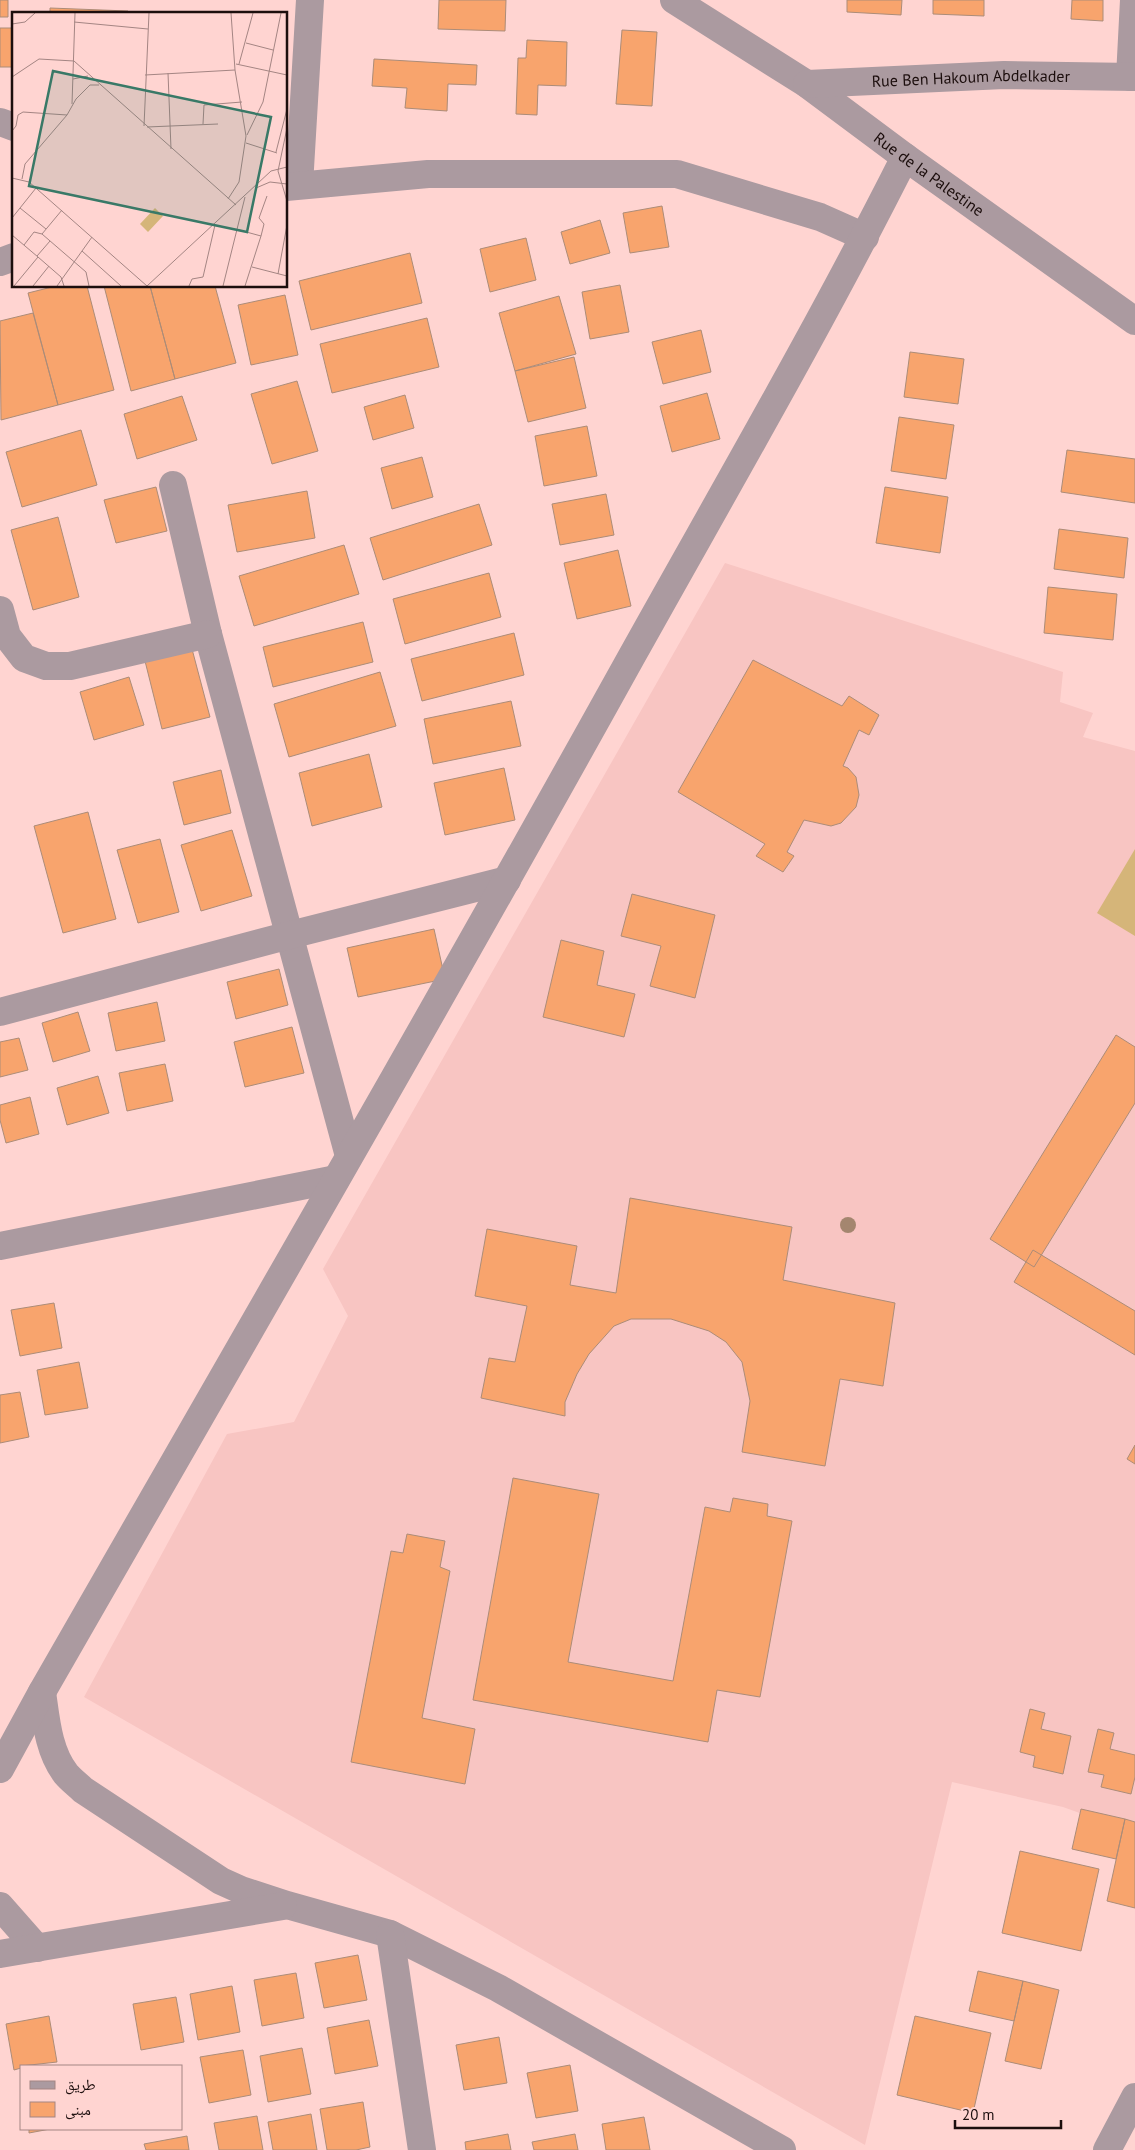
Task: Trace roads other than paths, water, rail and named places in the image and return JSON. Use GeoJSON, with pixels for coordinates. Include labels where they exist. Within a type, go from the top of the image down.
{"type":"FeatureCollection","features":[{"type":"Feature","properties":{"kind":"street"},"geometry":{"type":"LineString","coordinates":[[310,0],[293,186],[428,174],[677,174],[820,216],[864,237]]}},
{"type":"Feature","properties":{"kind":"street","name":"Rue de la Palestine"},"geometry":{"type":"LineString","coordinates":[[674,0],[807,84],[905,157],[1131,315]]}},
{"type":"Feature","properties":{"kind":"street"},"geometry":{"type":"LineString","coordinates":[[698,0],[721,31]]}},
{"type":"Feature","properties":{"kind":"street"},"geometry":{"type":"LineString","coordinates":[[1132,77],[1134,0]]}},
{"type":"Feature","properties":{"kind":"street","name":"Rue Ben Hakoum Abdelkader"},"geometry":{"type":"LineString","coordinates":[[807,84],[1004,75],[1132,77]]}},
{"type":"Feature","properties":{"kind":"street"},"geometry":{"type":"LineString","coordinates":[[0,1769],[42,1692],[507,880],[864,237],[905,157]]}},
{"type":"Feature","properties":{"kind":"street"},"geometry":{"type":"LineString","coordinates":[[0,262],[12,258]]}},
{"type":"Feature","properties":{"kind":"street"},"geometry":{"type":"LineString","coordinates":[[173,485],[208,634],[290,935],[342,1168]]}},
{"type":"Feature","properties":{"kind":"street"},"geometry":{"type":"LineString","coordinates":[[0,610],[7,636],[24,658],[46,666],[70,666],[208,634]]}},
{"type":"Feature","properties":{"kind":"street"},"geometry":{"type":"LineString","coordinates":[[0,1012],[507,880]]}},
{"type":"Feature","properties":{"kind":"street"},"geometry":{"type":"LineString","coordinates":[[0,1246],[342,1168]]}},
{"type":"Feature","properties":{"kind":"street"},"geometry":{"type":"LineString","coordinates":[[42,1692],[48,1735],[55,1754],[66,1773],[83,1790],[221,1881],[241,1890],[287,1905],[390,1934],[498,1988],[782,2150]]}},
{"type":"Feature","properties":{"kind":"street"},"geometry":{"type":"LineString","coordinates":[[0,1954],[287,1905]]}},
{"type":"Feature","properties":{"kind":"street"},"geometry":{"type":"LineString","coordinates":[[0,1906],[37,1948]]}},
{"type":"Feature","properties":{"kind":"street"},"geometry":{"type":"LineString","coordinates":[[390,1934],[422,2150]]}},
{"type":"Feature","properties":{"kind":"street"},"geometry":{"type":"LineString","coordinates":[[1107,2150],[1135,2097]]}}]}
